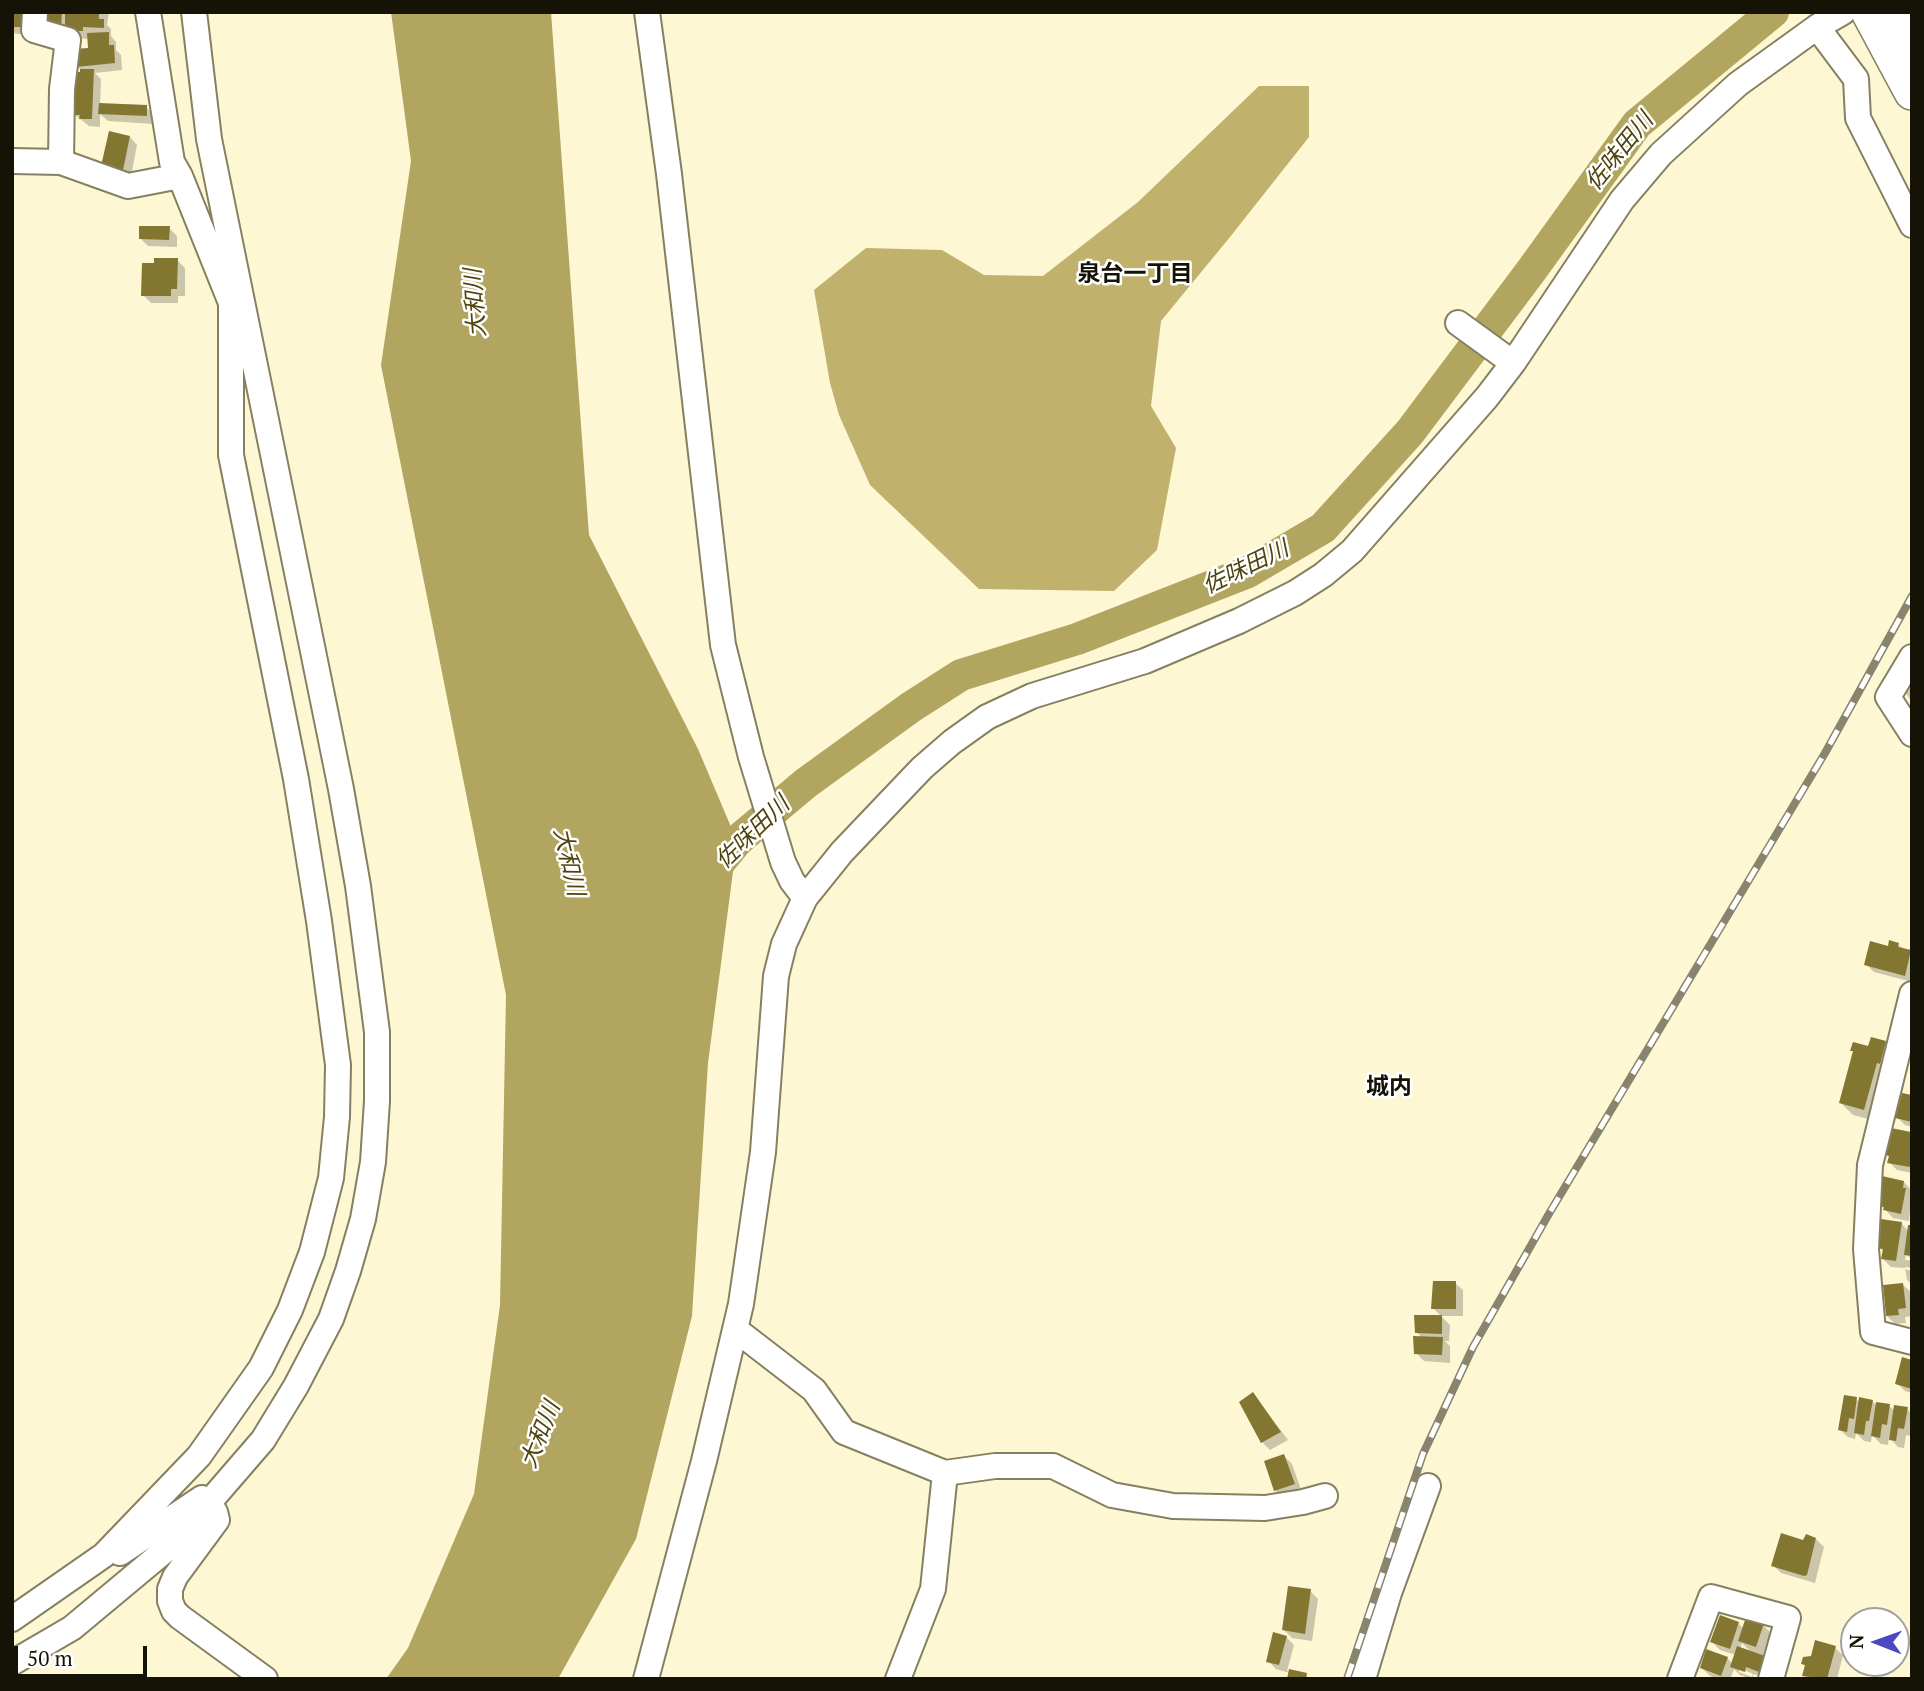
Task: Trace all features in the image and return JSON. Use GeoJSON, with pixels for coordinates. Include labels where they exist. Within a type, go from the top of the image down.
{"type":"FeatureCollection","features":[{"type":"Feature","properties":{"kind":"highway"},"geometry":{"type":"LineString","coordinates":[[1871,15],[1912,40]]}},
{"type":"Feature","properties":{"kind":"highway"},"geometry":{"type":"LineString","coordinates":[[1871,15],[1912,92]]}},
{"type":"Feature","properties":{"kind":"street"},"geometry":{"type":"LineString","coordinates":[[35,12],[34,30],[68,40],[62,89],[61,162]]}},
{"type":"Feature","properties":{"kind":"street"},"geometry":{"type":"LineString","coordinates":[[12,1619],[104,1555],[199,1456],[261,1368],[290,1310],[312,1252],[331,1178],[337,1117],[338,1065],[319,921],[296,779],[231,455],[237,302],[172,162],[148,12]]}},
{"type":"Feature","properties":{"kind":"street"},"geometry":{"type":"LineString","coordinates":[[12,1663],[72,1628],[174,1543],[263,1440],[296,1386],[331,1319],[363,1219],[373,1161],[377,1101],[377,1032],[358,886],[237,302],[209,139],[194,12]]}},
{"type":"Feature","properties":{"kind":"street"},"geometry":{"type":"LineString","coordinates":[[647,12],[669,174],[718,614],[729,675],[783,862],[792,881],[805,898]]}},
{"type":"Feature","properties":{"kind":"street"},"geometry":{"type":"LineString","coordinates":[[646,1679],[704,1461],[735,1329],[762,1152],[776,976],[784,944],[805,898],[842,852],[922,768],[987,717],[1032,696],[1094,678],[1191,642],[1295,593],[1323,575],[1360,542],[1487,397],[1508,360],[1622,200],[1679,136],[1738,84],[1816,27],[1871,15]]}},
{"type":"Feature","properties":{"kind":"street"},"geometry":{"type":"LineString","coordinates":[[1816,27],[1856,79],[1858,118],[1912,225]]}},
{"type":"Feature","properties":{"kind":"street"},"geometry":{"type":"LineString","coordinates":[[12,161],[61,162],[128,186],[180,176]]}},
{"type":"Feature","properties":{"kind":"street"},"geometry":{"type":"LineString","coordinates":[[1458,323],[1508,360]]}},
{"type":"Feature","properties":{"kind":"street"},"geometry":{"type":"LineString","coordinates":[[1912,657],[1888,696],[1912,734]]}},
{"type":"Feature","properties":{"kind":"street"},"geometry":{"type":"LineString","coordinates":[[1912,994],[1903,1066],[1870,1165],[1866,1249],[1873,1332],[1912,1342]]}},
{"type":"Feature","properties":{"kind":"street"},"geometry":{"type":"LineString","coordinates":[[735,1329],[814,1390],[844,1432],[946,1473],[995,1466],[1053,1466],[1112,1495],[1173,1506],[1265,1508],[1325,1496]]}},
{"type":"Feature","properties":{"kind":"street"},"geometry":{"type":"LineString","coordinates":[[898,1679],[933,1589],[946,1473]]}},
{"type":"Feature","properties":{"kind":"street"},"geometry":{"type":"LineString","coordinates":[[1363,1679],[1389,1593],[1428,1486]]}},
{"type":"Feature","properties":{"kind":"street"},"geometry":{"type":"LineString","coordinates":[[104,1555],[108,1560],[202,1498],[215,1512],[217,1520],[175,1577],[170,1589],[170,1601],[180,1617],[265,1679]]}},
{"type":"Feature","properties":{"kind":"street"},"geometry":{"type":"LineString","coordinates":[[1680,1679],[1711,1597],[1788,1618],[1771,1679]]}},
{"type":"Feature","properties":{"kind":"shaded area"},"geometry":{"type":"Polygon","coordinates":[[[1259,86],[1309,86],[1309,137],[1161,321],[1151,406],[1176,448],[1157,550],[1114,591],[979,589],[870,485],[839,415],[830,383],[814,290],[866,248],[942,250],[984,275],[1043,276],[1138,202],[1259,86]]]}},
{"type":"Feature","properties":{"kind":"water","name":"大和川"},"geometry":{"type":"Polygon","coordinates":[[[391,12],[551,12],[589,535],[698,749],[737,841],[708,1063],[692,1316],[636,1539],[558,1679],[386,1679],[408,1648],[474,1494],[500,1305],[506,995],[381,365],[411,161],[391,12]]]}},
{"type":"Feature","properties":{"kind":"building"},"geometry":{"type":"Polygon","coordinates":[[[12,12],[24,12],[24,27],[12,27],[12,12]]]}},
{"type":"Feature","properties":{"kind":"building"},"geometry":{"type":"Polygon","coordinates":[[[43,12],[62,12],[61,28],[43,27],[43,12]]]}},
{"type":"Feature","properties":{"kind":"building"},"geometry":{"type":"Polygon","coordinates":[[[65,12],[99,12],[99,19],[104,19],[104,28],[83,27],[83,31],[65,31],[65,12]]]}},
{"type":"Feature","properties":{"kind":"building"},"geometry":{"type":"Polygon","coordinates":[[[109,32],[109,45],[114,45],[115,63],[76,67],[74,49],[88,48],[87,33],[109,32]]]}},
{"type":"Feature","properties":{"kind":"building"},"geometry":{"type":"Polygon","coordinates":[[[80,69],[94,69],[92,119],[79,119],[80,115],[73,115],[74,72],[80,72],[80,69]]]}},
{"type":"Feature","properties":{"kind":"building"},"geometry":{"type":"Polygon","coordinates":[[[99,103],[147,105],[147,116],[98,114],[99,103]]]}},
{"type":"Feature","properties":{"kind":"building"},"geometry":{"type":"Polygon","coordinates":[[[109,131],[130,136],[123,170],[101,166],[109,131]]]}},
{"type":"Feature","properties":{"kind":"building"},"geometry":{"type":"Polygon","coordinates":[[[139,226],[170,226],[169,240],[139,239],[139,226]]]}},
{"type":"Feature","properties":{"kind":"building"},"geometry":{"type":"Polygon","coordinates":[[[154,258],[178,258],[177,289],[171,289],[171,296],[141,296],[142,263],[154,263],[154,258]]]}},
{"type":"Feature","properties":{"kind":"building"},"geometry":{"type":"Polygon","coordinates":[[[1889,940],[1899,943],[1898,947],[1911,950],[1905,976],[1864,965],[1870,941],[1888,946],[1889,940]]]}},
{"type":"Feature","properties":{"kind":"building"},"geometry":{"type":"Polygon","coordinates":[[[1871,1037],[1886,1041],[1864,1110],[1839,1103],[1853,1042],[1868,1046],[1871,1037]]]}},
{"type":"Feature","properties":{"kind":"building"},"geometry":{"type":"Polygon","coordinates":[[[1902,1093],[1912,1095],[1912,1122],[1895,1118],[1902,1093]]]}},
{"type":"Feature","properties":{"kind":"building"},"geometry":{"type":"Polygon","coordinates":[[[1891,1128],[1911,1132],[1910,1167],[1887,1163],[1891,1128]]]}},
{"type":"Feature","properties":{"kind":"building"},"geometry":{"type":"Polygon","coordinates":[[[1882,1176],[1904,1181],[1903,1188],[1906,1188],[1901,1214],[1883,1210],[1884,1207],[1879,1206],[1882,1176]]]}},
{"type":"Feature","properties":{"kind":"building"},"geometry":{"type":"Polygon","coordinates":[[[1881,1219],[1902,1222],[1896,1261],[1881,1259],[1883,1249],[1877,1248],[1881,1219]]]}},
{"type":"Feature","properties":{"kind":"building"},"geometry":{"type":"Polygon","coordinates":[[[1908,1225],[1912,1225],[1912,1256],[1904,1255],[1908,1225]]]}},
{"type":"Feature","properties":{"kind":"building"},"geometry":{"type":"Polygon","coordinates":[[[1433,1281],[1456,1281],[1456,1309],[1431,1309],[1433,1281]]]}},
{"type":"Feature","properties":{"kind":"building"},"geometry":{"type":"Polygon","coordinates":[[[1903,1283],[1906,1308],[1898,1309],[1899,1315],[1886,1316],[1883,1285],[1903,1283]]]}},
{"type":"Feature","properties":{"kind":"building"},"geometry":{"type":"Polygon","coordinates":[[[1414,1315],[1442,1315],[1442,1334],[1415,1333],[1414,1315]]]}},
{"type":"Feature","properties":{"kind":"building"},"geometry":{"type":"Polygon","coordinates":[[[1413,1336],[1443,1337],[1442,1355],[1414,1354],[1413,1336]]]}},
{"type":"Feature","properties":{"kind":"building"},"geometry":{"type":"Polygon","coordinates":[[[1902,1357],[1912,1360],[1912,1389],[1895,1384],[1902,1357]]]}},
{"type":"Feature","properties":{"kind":"building"},"geometry":{"type":"Polygon","coordinates":[[[1253,1392],[1281,1432],[1261,1443],[1239,1402],[1253,1392]]]}},
{"type":"Feature","properties":{"kind":"building"},"geometry":{"type":"Polygon","coordinates":[[[1844,1395],[1857,1397],[1854,1419],[1849,1418],[1847,1432],[1838,1430],[1844,1395]]]}},
{"type":"Feature","properties":{"kind":"building"},"geometry":{"type":"Polygon","coordinates":[[[1859,1397],[1873,1400],[1864,1435],[1854,1433],[1859,1397]]]}},
{"type":"Feature","properties":{"kind":"building"},"geometry":{"type":"Polygon","coordinates":[[[1876,1402],[1890,1404],[1887,1425],[1882,1424],[1880,1438],[1871,1436],[1876,1402]]]}},
{"type":"Feature","properties":{"kind":"building"},"geometry":{"type":"Polygon","coordinates":[[[1894,1405],[1908,1407],[1904,1429],[1898,1428],[1896,1441],[1889,1440],[1894,1405]]]}},
{"type":"Feature","properties":{"kind":"building"},"geometry":{"type":"Polygon","coordinates":[[[1284,1454],[1295,1484],[1274,1491],[1264,1461],[1284,1454]]]}},
{"type":"Feature","properties":{"kind":"building"},"geometry":{"type":"Polygon","coordinates":[[[1781,1533],[1803,1540],[1806,1534],[1816,1538],[1807,1575],[1771,1566],[1781,1533]]]}},
{"type":"Feature","properties":{"kind":"building"},"geometry":{"type":"Polygon","coordinates":[[[1288,1586],[1311,1589],[1305,1634],[1282,1630],[1288,1586]]]}},
{"type":"Feature","properties":{"kind":"building"},"geometry":{"type":"Polygon","coordinates":[[[1720,1615],[1739,1622],[1730,1649],[1710,1642],[1720,1615]]]}},
{"type":"Feature","properties":{"kind":"building"},"geometry":{"type":"Polygon","coordinates":[[[1746,1617],[1764,1623],[1756,1647],[1738,1641],[1746,1617]]]}},
{"type":"Feature","properties":{"kind":"building"},"geometry":{"type":"Polygon","coordinates":[[[1273,1632],[1287,1636],[1279,1665],[1266,1662],[1273,1632]]]}},
{"type":"Feature","properties":{"kind":"building"},"geometry":{"type":"Polygon","coordinates":[[[1815,1640],[1836,1646],[1827,1679],[1802,1676],[1805,1665],[1801,1664],[1803,1657],[1811,1656],[1815,1640]]]}},
{"type":"Feature","properties":{"kind":"building"},"geometry":{"type":"Polygon","coordinates":[[[1737,1646],[1765,1656],[1759,1672],[1746,1667],[1745,1672],[1730,1667],[1737,1646]]]}},
{"type":"Feature","properties":{"kind":"building"},"geometry":{"type":"Polygon","coordinates":[[[1706,1649],[1728,1657],[1721,1676],[1700,1668],[1706,1649]]]}},
{"type":"Feature","properties":{"kind":"building"},"geometry":{"type":"Polygon","coordinates":[[[1289,1669],[1307,1673],[1306,1679],[1287,1679],[1289,1669]]]}},
{"type":"Feature","properties":{"kind":"waterway","name":"佐味田川"},"geometry":{"type":"LineString","coordinates":[[710,874],[737,841],[806,783],[911,707],[961,675],[1077,639],[1248,572],[1323,528],[1410,432],[1637,124],[1773,12]]}},
{"type":"Feature","properties":{"kind":"railway"},"geometry":{"type":"LineString","coordinates":[[1347,1679],[1423,1454],[1473,1347],[1550,1212],[1825,753],[1912,596]]}},
{"type":"Feature","properties":{"kind":"district","name":"泉台一丁目"},"geometry":{"type":"Point","coordinates":[1135,274]}},
{"type":"Feature","properties":{"kind":"district","name":"城内"},"geometry":{"type":"Point","coordinates":[1389,1087]}}]}
